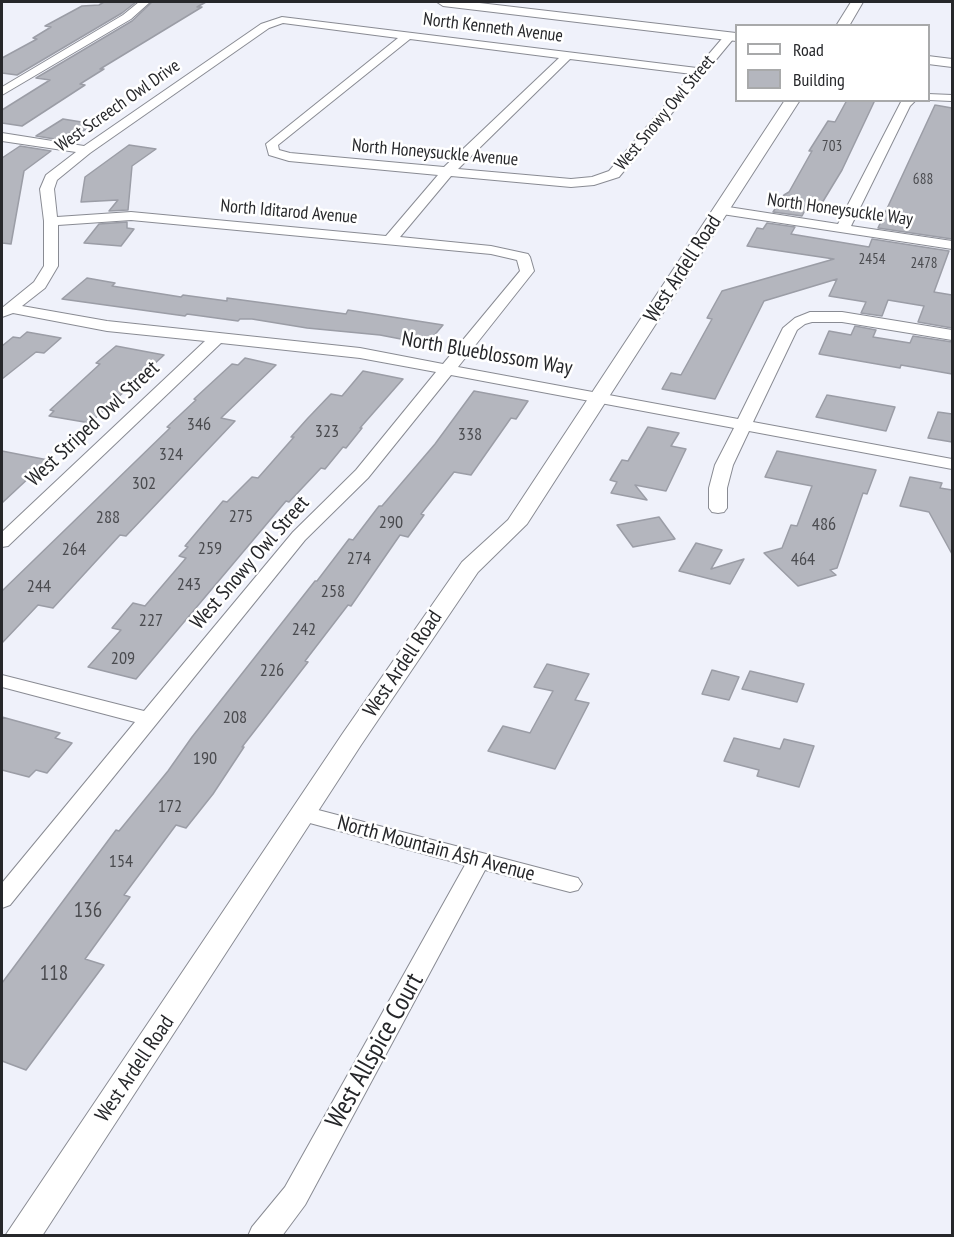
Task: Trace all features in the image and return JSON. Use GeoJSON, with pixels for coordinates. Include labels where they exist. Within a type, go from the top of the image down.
{"type":"FeatureCollection","features":[{"type":"Feature","properties":{"kind":"street"},"geometry":{"type":"LineString","coordinates":[[2,92],[127,17],[145,2]]}},
{"type":"Feature","properties":{"kind":"street"},"geometry":{"type":"LineString","coordinates":[[443,2],[733,36]]}},
{"type":"Feature","properties":{"kind":"street"},"geometry":{"type":"LineString","coordinates":[[843,24],[857,2]]}},
{"type":"Feature","properties":{"kind":"street","name":"North Kenneth Avenue"},"geometry":{"type":"LineString","coordinates":[[282,20],[700,72]]}},
{"type":"Feature","properties":{"kind":"street","name":"West Screech Owl Drive"},"geometry":{"type":"LineString","coordinates":[[6,311],[40,285],[51,266],[51,221],[47,189],[51,178],[86,150],[265,26],[282,20]]}},
{"type":"Feature","properties":{"kind":"street","name":"North Honeysuckle Avenue"},"geometry":{"type":"LineString","coordinates":[[408,35],[272,144],[273,152],[289,157],[447,172],[571,183],[594,182]]}},
{"type":"Feature","properties":{"kind":"street","name":"West Snowy Owl Street"},"geometry":{"type":"LineString","coordinates":[[594,182],[614,174],[733,36]]}},
{"type":"Feature","properties":{"kind":"street"},"geometry":{"type":"LineString","coordinates":[[390,240],[447,172],[568,56]]}},
{"type":"Feature","properties":{"kind":"street"},"geometry":{"type":"LineString","coordinates":[[930,60],[952,63]]}},
{"type":"Feature","properties":{"kind":"street"},"geometry":{"type":"LineString","coordinates":[[930,96],[952,98]]}},
{"type":"Feature","properties":{"kind":"street","name":"West Ardell Road"},"geometry":{"type":"LineString","coordinates":[[22,1236],[470,567],[516,524],[792,102]]}},
{"type":"Feature","properties":{"kind":"street"},"geometry":{"type":"LineString","coordinates":[[843,228],[908,102]]}},
{"type":"Feature","properties":{"kind":"street"},"geometry":{"type":"LineString","coordinates":[[2,137],[86,150]]}},
{"type":"Feature","properties":{"kind":"street","name":"North Honeysuckle Way"},"geometry":{"type":"LineString","coordinates":[[722,210],[952,245]]}},
{"type":"Feature","properties":{"kind":"street","name":"North Iditarod Avenue"},"geometry":{"type":"LineString","coordinates":[[51,221],[131,216],[491,250],[523,257]]}},
{"type":"Feature","properties":{"kind":"street","name":"West Snowy Owl Street"},"geometry":{"type":"LineString","coordinates":[[2,899],[299,536],[362,474],[527,271],[523,257]]}},
{"type":"Feature","properties":{"kind":"street","name":"North Blueblossom Way"},"geometry":{"type":"LineString","coordinates":[[6,311],[107,327],[360,353],[952,464]]}},
{"type":"Feature","properties":{"kind":"street"},"geometry":{"type":"LineString","coordinates":[[718,508],[718,488],[724,465],[791,328],[810,317],[842,317],[952,336]]}},
{"type":"Feature","properties":{"kind":"street","name":"West Striped Owl Street"},"geometry":{"type":"LineString","coordinates":[[2,542],[216,339]]}},
{"type":"Feature","properties":{"kind":"street"},"geometry":{"type":"LineString","coordinates":[[2,681],[149,719]]}},
{"type":"Feature","properties":{"kind":"street","name":"North Mountain Ash Avenue"},"geometry":{"type":"LineString","coordinates":[[303,814],[570,884]]}},
{"type":"Feature","properties":{"kind":"street","name":"West Allspice Court"},"geometry":{"type":"LineString","coordinates":[[261,1236],[269,1230],[295,1196],[479,860]]}},
{"type":"Feature","properties":{"kind":"building"},"geometry":{"type":"Polygon","coordinates":[[[104,2],[136,2],[122,13],[17,75],[2,73],[2,58],[37,39],[33,38],[51,27],[45,26],[82,6],[99,5],[104,2]]]}},
{"type":"Feature","properties":{"kind":"building"},"geometry":{"type":"Polygon","coordinates":[[[152,2],[206,2],[197,7],[202,7],[100,69],[104,69],[80,84],[85,85],[22,126],[2,123],[2,110],[50,80],[36,78],[132,21],[152,2]]]}},
{"type":"Feature","properties":{"kind":"building"},"geometry":{"type":"Polygon","coordinates":[[[846,102],[874,102],[842,170],[822,203],[810,201],[802,216],[773,212],[784,195],[789,192],[812,151],[809,151],[828,121],[835,122],[846,102]]]}},
{"type":"Feature","properties":{"kind":"building"},"geometry":{"type":"Polygon","coordinates":[[[935,105],[952,108],[952,239],[878,228],[935,105]]]}},
{"type":"Feature","properties":{"kind":"building"},"geometry":{"type":"Polygon","coordinates":[[[63,119],[94,124],[67,141],[36,136],[63,119]]]}},
{"type":"Feature","properties":{"kind":"building"},"geometry":{"type":"Polygon","coordinates":[[[129,145],[156,149],[132,166],[128,210],[109,211],[118,200],[81,202],[85,177],[129,145]]]}},
{"type":"Feature","properties":{"kind":"building"},"geometry":{"type":"Polygon","coordinates":[[[20,146],[51,151],[24,171],[11,244],[2,243],[2,158],[20,146]]]}},
{"type":"Feature","properties":{"kind":"building"},"geometry":{"type":"Polygon","coordinates":[[[127,222],[127,228],[134,229],[121,246],[84,243],[99,224],[127,222]]]}},
{"type":"Feature","properties":{"kind":"building"},"geometry":{"type":"Polygon","coordinates":[[[767,223],[795,227],[791,234],[869,247],[872,239],[949,251],[934,292],[952,295],[952,328],[918,322],[924,306],[888,300],[882,316],[861,313],[866,302],[829,296],[837,279],[764,301],[715,399],[662,389],[671,373],[681,375],[712,319],[707,318],[722,291],[834,259],[747,246],[757,228],[763,229],[767,223]]]}},
{"type":"Feature","properties":{"kind":"building"},"geometry":{"type":"Polygon","coordinates":[[[87,278],[115,283],[112,286],[181,297],[183,295],[227,301],[227,298],[346,314],[348,310],[443,325],[427,344],[380,335],[307,328],[252,319],[238,321],[187,314],[185,316],[62,299],[87,278]]]}},
{"type":"Feature","properties":{"kind":"building"},"geometry":{"type":"Polygon","coordinates":[[[855,326],[876,330],[873,337],[910,343],[913,336],[952,342],[952,374],[819,354],[829,331],[851,335],[855,326]]]}},
{"type":"Feature","properties":{"kind":"building"},"geometry":{"type":"Polygon","coordinates":[[[27,332],[61,338],[44,353],[36,352],[2,379],[2,346],[13,337],[20,338],[27,332]]]}},
{"type":"Feature","properties":{"kind":"building"},"geometry":{"type":"Polygon","coordinates":[[[116,346],[164,355],[90,423],[49,416],[54,411],[50,410],[116,346]]]}},
{"type":"Feature","properties":{"kind":"building"},"geometry":{"type":"Polygon","coordinates":[[[245,358],[276,365],[221,418],[235,421],[126,536],[120,535],[53,608],[38,605],[2,643],[2,591],[170,428],[167,427],[196,400],[194,399],[232,364],[238,365],[245,358]]]}},
{"type":"Feature","properties":{"kind":"building"},"geometry":{"type":"Polygon","coordinates":[[[363,371],[403,379],[360,428],[362,428],[346,448],[343,447],[325,469],[321,468],[289,502],[286,501],[136,679],[88,667],[121,630],[112,628],[133,603],[145,606],[186,558],[179,556],[188,547],[185,546],[223,501],[227,502],[252,477],[258,478],[294,437],[291,437],[331,394],[342,396],[363,371]]]}},
{"type":"Feature","properties":{"kind":"building"},"geometry":{"type":"Polygon","coordinates":[[[474,391],[528,401],[516,419],[511,418],[471,475],[454,472],[421,514],[424,515],[408,537],[400,535],[351,606],[348,605],[305,661],[308,662],[242,747],[244,747],[213,794],[186,828],[176,825],[124,895],[130,897],[85,959],[104,965],[26,1070],[2,1061],[2,983],[116,830],[119,831],[168,771],[192,737],[349,539],[353,540],[379,506],[382,506],[435,444],[474,391]]]}},
{"type":"Feature","properties":{"kind":"building"},"geometry":{"type":"Polygon","coordinates":[[[827,395],[895,407],[886,431],[816,417],[827,395]]]}},
{"type":"Feature","properties":{"kind":"building"},"geometry":{"type":"Polygon","coordinates":[[[938,412],[952,414],[952,442],[928,438],[938,412]]]}},
{"type":"Feature","properties":{"kind":"building"},"geometry":{"type":"Polygon","coordinates":[[[648,427],[679,433],[671,446],[686,449],[666,491],[635,485],[647,500],[611,493],[617,482],[610,480],[622,460],[628,461],[648,427]]]}},
{"type":"Feature","properties":{"kind":"building"},"geometry":{"type":"Polygon","coordinates":[[[2,451],[48,460],[2,503],[2,451]]]}},
{"type":"Feature","properties":{"kind":"building"},"geometry":{"type":"Polygon","coordinates":[[[777,451],[876,470],[867,494],[863,493],[837,568],[830,570],[836,575],[798,586],[764,553],[782,548],[791,525],[797,526],[812,486],[765,477],[777,451]]]}},
{"type":"Feature","properties":{"kind":"building"},"geometry":{"type":"Polygon","coordinates":[[[910,477],[942,483],[940,488],[952,490],[952,554],[929,512],[900,506],[910,477]]]}},
{"type":"Feature","properties":{"kind":"building"},"geometry":{"type":"Polygon","coordinates":[[[659,517],[675,539],[633,547],[617,525],[659,517]]]}},
{"type":"Feature","properties":{"kind":"building"},"geometry":{"type":"Polygon","coordinates":[[[696,543],[722,550],[711,569],[744,559],[730,584],[679,571],[696,543]]]}},
{"type":"Feature","properties":{"kind":"building"},"geometry":{"type":"Polygon","coordinates":[[[547,664],[589,674],[575,700],[589,703],[555,769],[488,751],[503,726],[530,733],[553,691],[534,687],[547,664]]]}},
{"type":"Feature","properties":{"kind":"building"},"geometry":{"type":"Polygon","coordinates":[[[712,670],[739,677],[729,700],[702,694],[712,670]]]}},
{"type":"Feature","properties":{"kind":"building"},"geometry":{"type":"Polygon","coordinates":[[[750,671],[804,684],[797,702],[742,689],[750,671]]]}},
{"type":"Feature","properties":{"kind":"building"},"geometry":{"type":"Polygon","coordinates":[[[2,717],[60,733],[55,738],[72,743],[47,773],[36,770],[29,777],[2,770],[2,717]]]}},
{"type":"Feature","properties":{"kind":"building"},"geometry":{"type":"Polygon","coordinates":[[[734,738],[780,749],[784,739],[814,746],[799,787],[757,776],[759,770],[724,761],[734,738]]]}}]}
